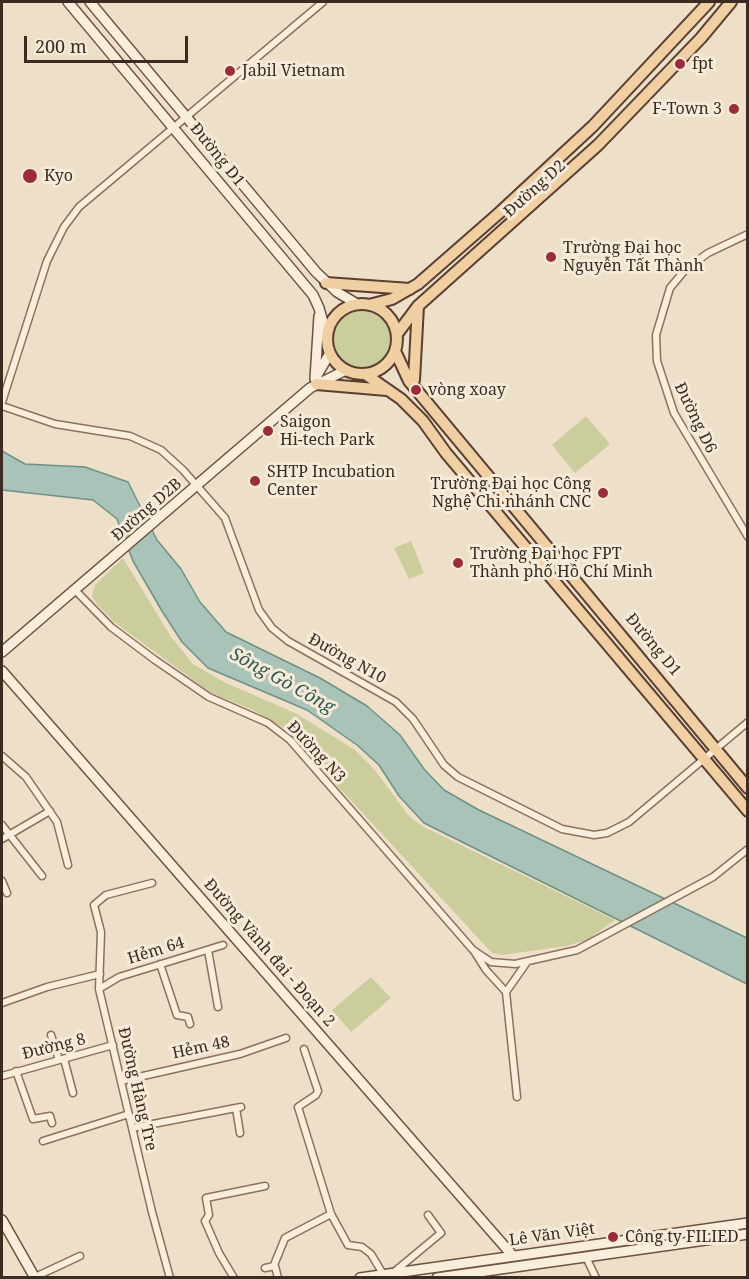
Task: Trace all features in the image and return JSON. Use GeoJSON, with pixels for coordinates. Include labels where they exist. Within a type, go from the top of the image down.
{"type":"FeatureCollection","features":[{"type":"Feature","properties":{"kind":"main road","name":"Đường D2"},"geometry":{"type":"LineString","coordinates":[[369,305],[392,300],[411,289],[498,214],[601,118],[709,2]]}},
{"type":"Feature","properties":{"kind":"main road","name":"Đường D2"},"geometry":{"type":"LineString","coordinates":[[397,334],[418,306],[598,145],[701,38],[724,4]]}},
{"type":"Feature","properties":{"kind":"main road"},"geometry":{"type":"LineString","coordinates":[[612,106],[624,117]]}},
{"type":"Feature","properties":{"kind":"main road"},"geometry":{"type":"LineString","coordinates":[[326,283],[411,289]]}},
{"type":"Feature","properties":{"kind":"main road"},"geometry":{"type":"LineString","coordinates":[[357,304],[369,305],[388,315],[397,334],[395,351],[384,366],[365,374],[346,370],[330,353],[327,337],[329,327],[340,312],[357,304]]}},
{"type":"Feature","properties":{"kind":"main road"},"geometry":{"type":"LineString","coordinates":[[413,381],[418,306]]}},
{"type":"Feature","properties":{"kind":"main road","name":"Đường D1"},"geometry":{"type":"LineString","coordinates":[[395,351],[413,381],[476,463],[747,788]]}},
{"type":"Feature","properties":{"kind":"main road","name":"Đường D1"},"geometry":{"type":"LineString","coordinates":[[365,374],[390,390],[423,421],[446,453],[555,579],[747,811]]}},
{"type":"Feature","properties":{"kind":"main road","name":"Đường D1"},"geometry":{"type":"LineString","coordinates":[[413,381],[474,454],[476,463]]}},
{"type":"Feature","properties":{"kind":"main road"},"geometry":{"type":"LineString","coordinates":[[314,384],[390,390]]}},
{"type":"Feature","properties":{"kind":"main road"},"geometry":{"type":"LineString","coordinates":[[573,602],[584,593]]}},
{"type":"Feature","properties":{"kind":"main road","name":"Đường D1"},"geometry":{"type":"LineString","coordinates":[[732,769],[741,773],[747,780]]}},
{"type":"Feature","properties":{"kind":"street","name":"Đường D1"},"geometry":{"type":"LineString","coordinates":[[68,2],[174,125],[308,289],[319,308],[327,337]]}},
{"type":"Feature","properties":{"kind":"street","name":"Đường D1"},"geometry":{"type":"LineString","coordinates":[[90,2],[326,283],[357,304]]}},
{"type":"Feature","properties":{"kind":"street"},"geometry":{"type":"LineString","coordinates":[[2,404],[47,261],[64,227],[79,207],[323,2]]}},
{"type":"Feature","properties":{"kind":"street","name":"Đường D6"},"geometry":{"type":"LineString","coordinates":[[747,234],[708,253],[685,270],[670,288],[656,335],[657,361],[674,413],[747,537]]}},
{"type":"Feature","properties":{"kind":"street"},"geometry":{"type":"LineString","coordinates":[[314,384],[319,308]]}},
{"type":"Feature","properties":{"kind":"street","name":"Đường D2B"},"geometry":{"type":"LineString","coordinates":[[314,384],[330,353]]}},
{"type":"Feature","properties":{"kind":"street","name":"Đường D2B"},"geometry":{"type":"LineString","coordinates":[[2,652],[117,556],[314,384],[346,370]]}},
{"type":"Feature","properties":{"kind":"street","name":"Đường N10"},"geometry":{"type":"LineString","coordinates":[[2,404],[56,424],[130,436],[146,441],[172,458],[225,518],[260,610],[272,628],[288,641],[396,702],[413,719],[444,765],[458,777],[562,829],[594,835],[629,822],[714,748]]}},
{"type":"Feature","properties":{"kind":"street","name":"Đường N3"},"geometry":{"type":"LineString","coordinates":[[76,591],[111,627],[208,697],[268,723],[290,740],[473,950],[486,970],[506,992]]}},
{"type":"Feature","properties":{"kind":"street","name":"Đường Vành đai - Đoạn 2"},"geometry":{"type":"LineString","coordinates":[[2,671],[513,1256]]}},
{"type":"Feature","properties":{"kind":"street"},"geometry":{"type":"LineString","coordinates":[[714,748],[747,722]]}},
{"type":"Feature","properties":{"kind":"street"},"geometry":{"type":"LineString","coordinates":[[2,756],[26,777],[57,822],[68,865]]}},
{"type":"Feature","properties":{"kind":"street"},"geometry":{"type":"LineString","coordinates":[[4,838],[50,811]]}},
{"type":"Feature","properties":{"kind":"street"},"geometry":{"type":"LineString","coordinates":[[2,825],[4,838],[42,876]]}},
{"type":"Feature","properties":{"kind":"street","name":"Đường N3"},"geometry":{"type":"LineString","coordinates":[[473,950],[491,962],[501,964],[527,962],[577,950],[712,877],[747,849]]}},
{"type":"Feature","properties":{"kind":"street"},"geometry":{"type":"LineString","coordinates":[[2,881],[7,893]]}},
{"type":"Feature","properties":{"kind":"street","name":"Đường Hàng Tre"},"geometry":{"type":"LineString","coordinates":[[152,883],[106,895],[94,905],[101,932],[99,989],[170,1278]]}},
{"type":"Feature","properties":{"kind":"street","name":"Hẻm 64"},"geometry":{"type":"LineString","coordinates":[[99,989],[119,977],[223,945]]}},
{"type":"Feature","properties":{"kind":"street"},"geometry":{"type":"LineString","coordinates":[[207,950],[218,1007]]}},
{"type":"Feature","properties":{"kind":"street"},"geometry":{"type":"LineString","coordinates":[[517,1097],[506,992],[527,962]]}},
{"type":"Feature","properties":{"kind":"street"},"geometry":{"type":"LineString","coordinates":[[160,963],[177,1015],[188,1017],[190,1024]]}},
{"type":"Feature","properties":{"kind":"street"},"geometry":{"type":"LineString","coordinates":[[2,1003],[47,987],[100,974]]}},
{"type":"Feature","properties":{"kind":"street"},"geometry":{"type":"LineString","coordinates":[[51,1035],[73,1093]]}},
{"type":"Feature","properties":{"kind":"street","name":"Hẻm 48"},"geometry":{"type":"LineString","coordinates":[[121,1081],[240,1054],[286,1038]]}},
{"type":"Feature","properties":{"kind":"street","name":"Đường 8"},"geometry":{"type":"LineString","coordinates":[[2,1076],[113,1046]]}},
{"type":"Feature","properties":{"kind":"street"},"geometry":{"type":"LineString","coordinates":[[304,1049],[318,1090],[316,1095],[298,1107],[332,1214],[348,1245],[362,1247],[371,1254],[383,1274]]}},
{"type":"Feature","properties":{"kind":"street"},"geometry":{"type":"LineString","coordinates":[[16,1071],[33,1119],[50,1116],[52,1123]]}},
{"type":"Feature","properties":{"kind":"street"},"geometry":{"type":"LineString","coordinates":[[132,1128],[238,1108],[240,1133]]}},
{"type":"Feature","properties":{"kind":"street"},"geometry":{"type":"LineString","coordinates":[[43,1141],[129,1114]]}},
{"type":"Feature","properties":{"kind":"street"},"geometry":{"type":"LineString","coordinates":[[234,1278],[219,1253],[205,1221],[209,1215],[206,1198],[266,1186]]}},
{"type":"Feature","properties":{"kind":"street"},"geometry":{"type":"LineString","coordinates":[[278,1278],[274,1265],[285,1238],[332,1214]]}},
{"type":"Feature","properties":{"kind":"street"},"geometry":{"type":"LineString","coordinates":[[393,1273],[441,1233],[428,1215]]}},
{"type":"Feature","properties":{"kind":"street","name":"Lê Văn Việt"},"geometry":{"type":"LineString","coordinates":[[360,1278],[747,1223]]}},
{"type":"Feature","properties":{"kind":"street"},"geometry":{"type":"LineString","coordinates":[[3,1224],[35,1277],[80,1256]]}},
{"type":"Feature","properties":{"kind":"street","name":"Lê Văn Việt"},"geometry":{"type":"LineString","coordinates":[[437,1278],[747,1234]]}},
{"type":"Feature","properties":{"kind":"street"},"geometry":{"type":"LineString","coordinates":[[579,1247],[596,1278]]}},
{"type":"Feature","properties":{"kind":"street"},"geometry":{"type":"LineString","coordinates":[[265,1268],[274,1265]]}},
{"type":"Feature","properties":{"kind":"green space"},"geometry":{"type":"Polygon","coordinates":[[[356,311],[368,311],[383,319],[391,334],[391,346],[383,361],[368,369],[356,369],[341,361],[333,346],[333,334],[341,319],[356,311]]]}},
{"type":"Feature","properties":{"kind":"green space"},"geometry":{"type":"Polygon","coordinates":[[[586,416],[610,444],[575,473],[552,445],[586,416]]]}},
{"type":"Feature","properties":{"kind":"green space"},"geometry":{"type":"Polygon","coordinates":[[[411,541],[424,573],[409,579],[394,548],[411,541]]]}},
{"type":"Feature","properties":{"kind":"green space"},"geometry":{"type":"Polygon","coordinates":[[[123,558],[171,637],[193,664],[224,682],[297,714],[355,750],[374,769],[409,816],[422,826],[615,920],[587,940],[566,946],[502,955],[492,953],[284,728],[253,710],[211,693],[114,622],[97,604],[92,596],[95,585],[123,558]]]}},
{"type":"Feature","properties":{"kind":"green space"},"geometry":{"type":"Polygon","coordinates":[[[371,977],[391,998],[351,1032],[332,1010],[371,977]]]}},
{"type":"Feature","properties":{"kind":"water","name":"Sông Gò Công"},"geometry":{"type":"Polygon","coordinates":[[[2,451],[25,464],[85,467],[128,482],[157,540],[181,569],[200,602],[226,632],[320,678],[367,706],[400,735],[424,769],[444,790],[479,810],[747,938],[747,984],[424,823],[399,796],[379,765],[357,745],[307,710],[208,668],[182,642],[162,611],[133,561],[117,519],[93,500],[2,490],[2,451]]]}},
{"type":"Feature","properties":{"kind":"place","name":"fpt"},"geometry":{"type":"Point","coordinates":[680,64]}},
{"type":"Feature","properties":{"kind":"place","name":"Jabil Vietnam"},"geometry":{"type":"Point","coordinates":[230,71]}},
{"type":"Feature","properties":{"kind":"place","name":"F-Town 3"},"geometry":{"type":"Point","coordinates":[734,109]}},
{"type":"Feature","properties":{"kind":"place","name":"Kyo"},"geometry":{"type":"Point","coordinates":[30,176]}},
{"type":"Feature","properties":{"kind":"place","name":"Trường Đại học Nguyễn Tất Thành"},"geometry":{"type":"Point","coordinates":[551,257]}},
{"type":"Feature","properties":{"kind":"place","name":"vòng xoay"},"geometry":{"type":"Point","coordinates":[416,390]}},
{"type":"Feature","properties":{"kind":"place","name":"Saigon Hi-tech Park"},"geometry":{"type":"Point","coordinates":[268,431]}},
{"type":"Feature","properties":{"kind":"place","name":"SHTP Incubation Center"},"geometry":{"type":"Point","coordinates":[255,481]}},
{"type":"Feature","properties":{"kind":"place","name":"Trường Đại học Công Nghệ Chi nhánh CNC"},"geometry":{"type":"Point","coordinates":[603,493]}},
{"type":"Feature","properties":{"kind":"place","name":"Trường Đại học FPT Thành phố Hồ Chí Minh"},"geometry":{"type":"Point","coordinates":[458,563]}},
{"type":"Feature","properties":{"kind":"place","name":"Công ty FILIED"},"geometry":{"type":"Point","coordinates":[613,1237]}}]}
